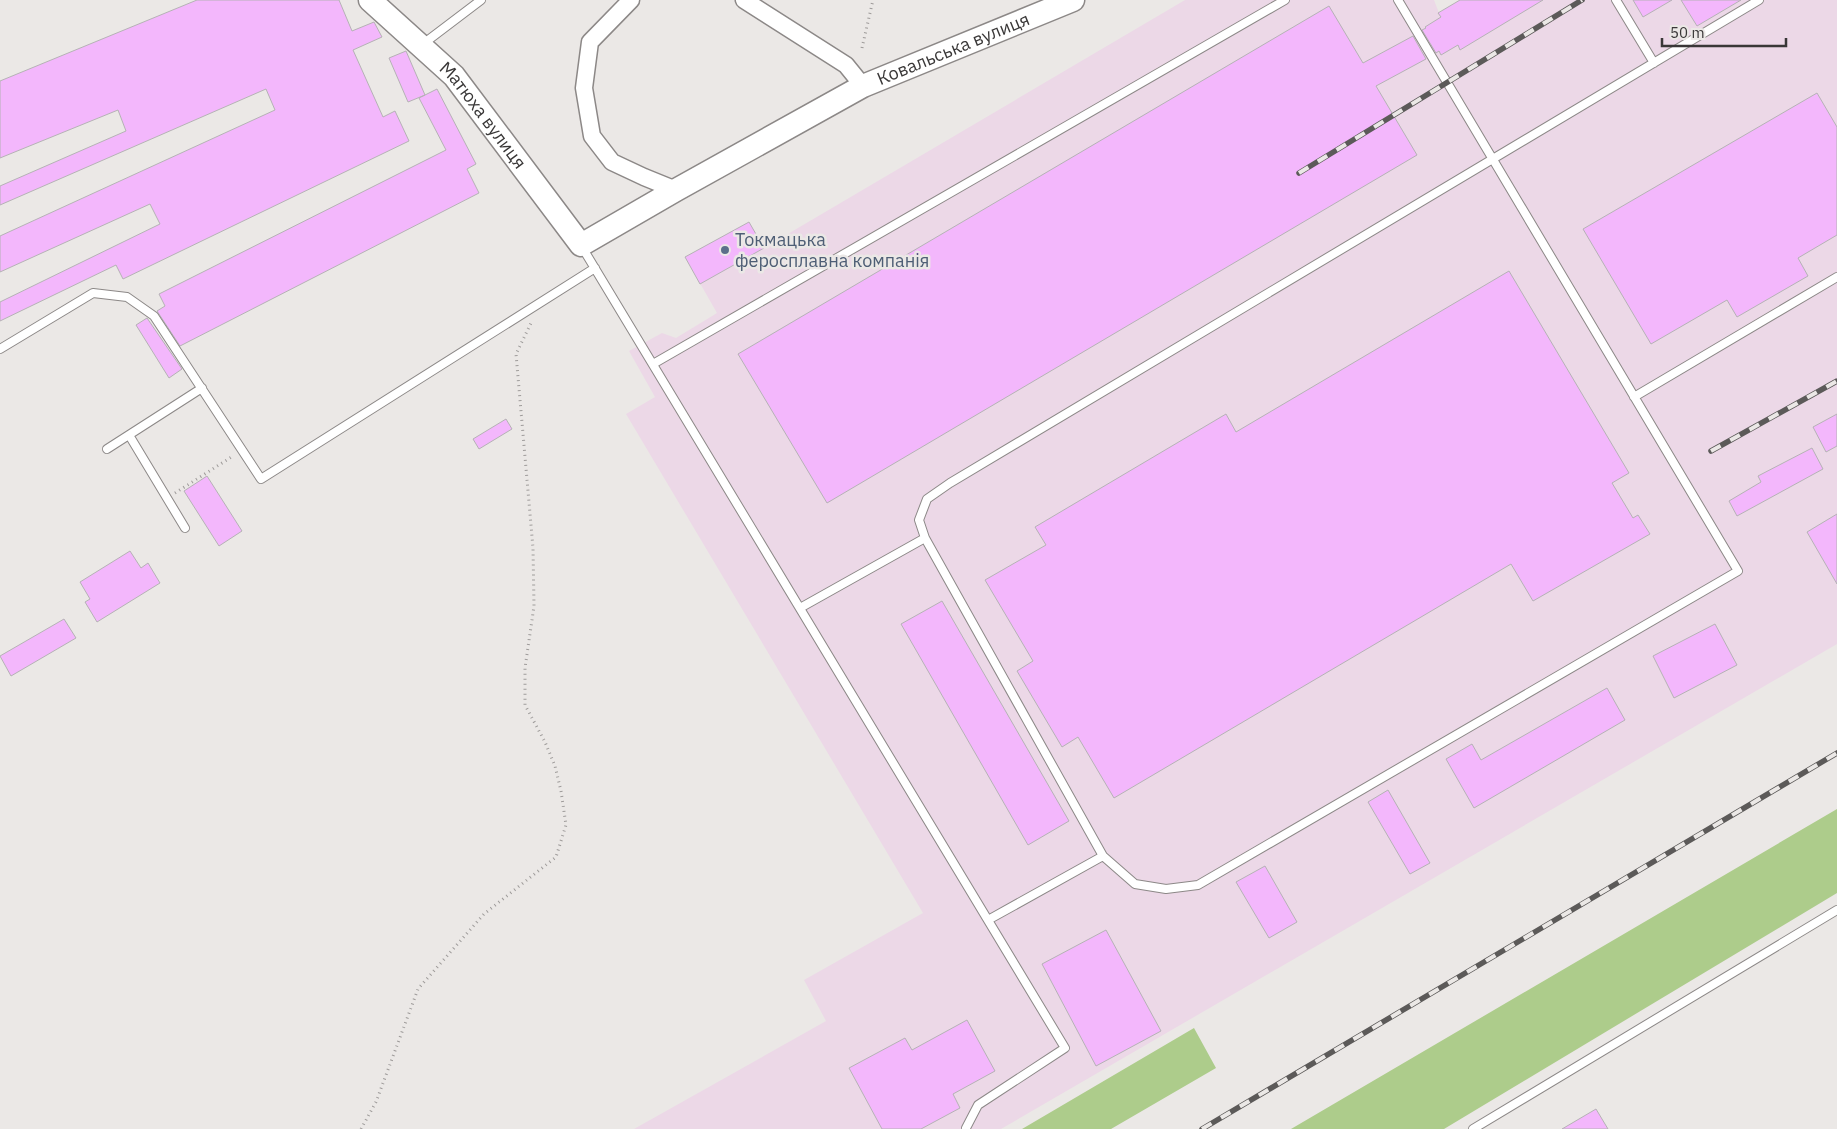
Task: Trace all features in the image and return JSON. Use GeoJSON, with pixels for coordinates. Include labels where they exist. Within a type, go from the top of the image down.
{"type":"FeatureCollection","features":[{"type":"Feature","properties":{"kind":"street","name":"Матюха вулиця"},"geometry":{"type":"LineString","coordinates":[[370,0],[454,76],[581,245]]}},
{"type":"Feature","properties":{"kind":"street"},"geometry":{"type":"LineString","coordinates":[[631,0],[590,42],[584,88],[592,136],[612,162],[644,178],[676,190]]}},
{"type":"Feature","properties":{"kind":"street","name":"Ковальська вулиця"},"geometry":{"type":"LineString","coordinates":[[744,0],[846,65],[863,86]]}},
{"type":"Feature","properties":{"kind":"street","name":"Ковальська вулиця"},"geometry":{"type":"LineString","coordinates":[[581,245],[863,86],[1072,0]]}},
{"type":"Feature","properties":{"kind":"lane"},"geometry":{"type":"LineString","coordinates":[[421,45],[481,0]]}},
{"type":"Feature","properties":{"kind":"lane"},"geometry":{"type":"LineString","coordinates":[[653,364],[1285,0]]}},
{"type":"Feature","properties":{"kind":"lane"},"geometry":{"type":"LineString","coordinates":[[1398,0],[1493,160],[1634,397],[1738,571],[1198,885],[1166,889],[1135,884],[1103,856],[926,538],[919,520],[927,499],[950,483],[1493,160],[1759,0]]}},
{"type":"Feature","properties":{"kind":"lane"},"geometry":{"type":"LineString","coordinates":[[1616,0],[1654,63]]}},
{"type":"Feature","properties":{"kind":"lane"},"geometry":{"type":"LineString","coordinates":[[581,245],[1065,1048],[978,1104],[966,1128]]}},
{"type":"Feature","properties":{"kind":"lane"},"geometry":{"type":"LineString","coordinates":[[0,349],[93,292],[128,297],[154,316],[261,479],[595,268]]}},
{"type":"Feature","properties":{"kind":"lane"},"geometry":{"type":"LineString","coordinates":[[1634,397],[1837,277]]}},
{"type":"Feature","properties":{"kind":"lane"},"geometry":{"type":"LineString","coordinates":[[107,449],[202,388]]}},
{"type":"Feature","properties":{"kind":"lane"},"geometry":{"type":"LineString","coordinates":[[129,435],[185,528]]}},
{"type":"Feature","properties":{"kind":"lane"},"geometry":{"type":"LineString","coordinates":[[800,608],[926,538]]}},
{"type":"Feature","properties":{"kind":"lane"},"geometry":{"type":"LineString","coordinates":[[988,920],[1103,856]]}},
{"type":"Feature","properties":{"kind":"lane"},"geometry":{"type":"LineString","coordinates":[[1473,1129],[1837,910]]}},
{"type":"Feature","properties":{"kind":"path"},"geometry":{"type":"LineString","coordinates":[[862,48],[873,0]]}},
{"type":"Feature","properties":{"kind":"path"},"geometry":{"type":"LineString","coordinates":[[361,1129],[376,1102],[418,989],[484,914],[556,857],[566,825],[555,766],[545,742],[525,705],[525,668],[534,606],[533,548],[516,354],[543,300]]}},
{"type":"Feature","properties":{"kind":"path"},"geometry":{"type":"LineString","coordinates":[[167,498],[242,451]]}},
{"type":"Feature","properties":{"kind":"shaded area"},"geometry":{"type":"Polygon","coordinates":[[[1185,0],[1434,0],[1439,13],[1460,0],[1837,0],[1837,644],[1001,1129],[634,1129],[826,1021],[804,980],[923,913],[626,414],[655,397],[629,351],[662,333],[676,338],[717,313],[685,257],[749,222],[764,248],[1185,0]]]}},
{"type":"Feature","properties":{"kind":"green space"},"geometry":{"type":"Polygon","coordinates":[[[1837,809],[1837,893],[1444,1129],[1291,1129],[1837,809]]]}},
{"type":"Feature","properties":{"kind":"green space"},"geometry":{"type":"Polygon","coordinates":[[[1194,1028],[1216,1068],[1111,1129],[1022,1129],[1194,1028]]]}},
{"type":"Feature","properties":{"kind":"building"},"geometry":{"type":"Polygon","coordinates":[[[197,0],[339,0],[352,31],[374,22],[382,37],[353,50],[383,117],[395,111],[409,141],[123,279],[116,265],[0,321],[0,302],[160,224],[150,204],[0,272],[0,236],[275,110],[266,89],[0,205],[0,186],[126,131],[118,110],[0,158],[0,81],[197,0]]]}},
{"type":"Feature","properties":{"kind":"building"},"geometry":{"type":"Polygon","coordinates":[[[1460,0],[1543,0],[1460,50],[1458,45],[1441,55],[1439,51],[1436,53],[1422,30],[1441,17],[1438,13],[1460,0]]]}},
{"type":"Feature","properties":{"kind":"building"},"geometry":{"type":"Polygon","coordinates":[[[1633,0],[1672,0],[1643,17],[1633,0]]]}},
{"type":"Feature","properties":{"kind":"building"},"geometry":{"type":"Polygon","coordinates":[[[1681,0],[1741,0],[1697,26],[1681,0]]]}},
{"type":"Feature","properties":{"kind":"building"},"geometry":{"type":"Polygon","coordinates":[[[1329,6],[1363,63],[1413,36],[1426,59],[1376,86],[1417,155],[827,503],[738,354],[1329,6]]]}},
{"type":"Feature","properties":{"kind":"building"},"geometry":{"type":"Polygon","coordinates":[[[406,51],[425,95],[408,102],[389,58],[406,51]]]}},
{"type":"Feature","properties":{"kind":"building"},"geometry":{"type":"Polygon","coordinates":[[[437,89],[476,164],[467,169],[479,193],[180,346],[157,311],[165,306],[159,294],[446,150],[419,98],[437,89]]]}},
{"type":"Feature","properties":{"kind":"building"},"geometry":{"type":"Polygon","coordinates":[[[1817,93],[1837,127],[1837,235],[1798,258],[1808,276],[1737,317],[1727,300],[1651,344],[1583,229],[1817,93]]]}},
{"type":"Feature","properties":{"kind":"building"},"geometry":{"type":"Polygon","coordinates":[[[749,222],[764,248],[700,284],[685,257],[749,222]]]}},
{"type":"Feature","properties":{"kind":"building"},"geometry":{"type":"Polygon","coordinates":[[[1509,271],[1629,473],[1612,483],[1633,518],[1638,515],[1650,534],[1533,601],[1511,564],[1114,798],[1078,737],[1062,747],[1017,671],[1033,661],[985,580],[1046,545],[1035,527],[1226,414],[1236,432],[1509,271]]]}},
{"type":"Feature","properties":{"kind":"building"},"geometry":{"type":"Polygon","coordinates":[[[147,318],[182,369],[169,378],[136,325],[147,318]]]}},
{"type":"Feature","properties":{"kind":"building"},"geometry":{"type":"Polygon","coordinates":[[[1837,414],[1837,446],[1826,452],[1813,427],[1837,414]]]}},
{"type":"Feature","properties":{"kind":"building"},"geometry":{"type":"Polygon","coordinates":[[[506,419],[512,429],[479,449],[473,439],[506,419]]]}},
{"type":"Feature","properties":{"kind":"building"},"geometry":{"type":"Polygon","coordinates":[[[1812,448],[1823,469],[1737,516],[1729,501],[1761,482],[1758,476],[1812,448]]]}},
{"type":"Feature","properties":{"kind":"building"},"geometry":{"type":"Polygon","coordinates":[[[207,476],[242,531],[219,546],[184,491],[207,476]]]}},
{"type":"Feature","properties":{"kind":"building"},"geometry":{"type":"Polygon","coordinates":[[[1837,514],[1837,584],[1807,532],[1837,514]]]}},
{"type":"Feature","properties":{"kind":"building"},"geometry":{"type":"Polygon","coordinates":[[[130,551],[141,568],[148,563],[160,583],[97,622],[85,602],[90,599],[80,582],[130,551]]]}},
{"type":"Feature","properties":{"kind":"building"},"geometry":{"type":"Polygon","coordinates":[[[942,601],[1069,821],[1028,845],[901,624],[942,601]]]}},
{"type":"Feature","properties":{"kind":"building"},"geometry":{"type":"Polygon","coordinates":[[[64,619],[76,638],[11,676],[0,656],[64,619]]]}},
{"type":"Feature","properties":{"kind":"building"},"geometry":{"type":"Polygon","coordinates":[[[1715,624],[1737,665],[1674,698],[1653,656],[1715,624]]]}},
{"type":"Feature","properties":{"kind":"building"},"geometry":{"type":"Polygon","coordinates":[[[1607,688],[1625,720],[1474,808],[1446,759],[1472,744],[1481,760],[1607,688]]]}},
{"type":"Feature","properties":{"kind":"building"},"geometry":{"type":"Polygon","coordinates":[[[1388,790],[1430,863],[1410,874],[1368,802],[1388,790]]]}},
{"type":"Feature","properties":{"kind":"building"},"geometry":{"type":"Polygon","coordinates":[[[1265,866],[1297,922],[1269,938],[1236,882],[1265,866]]]}},
{"type":"Feature","properties":{"kind":"building"},"geometry":{"type":"Polygon","coordinates":[[[1106,930],[1161,1031],[1096,1066],[1042,964],[1106,930]]]}},
{"type":"Feature","properties":{"kind":"building"},"geometry":{"type":"Polygon","coordinates":[[[967,1020],[995,1071],[953,1094],[960,1108],[921,1129],[882,1129],[849,1068],[905,1038],[912,1050],[967,1020]]]}},
{"type":"Feature","properties":{"kind":"building"},"geometry":{"type":"Polygon","coordinates":[[[1596,1109],[1608,1129],[1562,1129],[1596,1109]]]}},
{"type":"Feature","properties":{"kind":"railway"},"geometry":{"type":"LineString","coordinates":[[1299,173],[1582,0]]}},
{"type":"Feature","properties":{"kind":"railway"},"geometry":{"type":"LineString","coordinates":[[1711,451],[1837,381]]}},
{"type":"Feature","properties":{"kind":"railway"},"geometry":{"type":"LineString","coordinates":[[1202,1129],[1837,753]]}},
{"type":"Feature","properties":{"kind":"place","name":"Токмацька феросплавна компанія"},"geometry":{"type":"Point","coordinates":[725,250]}}]}
